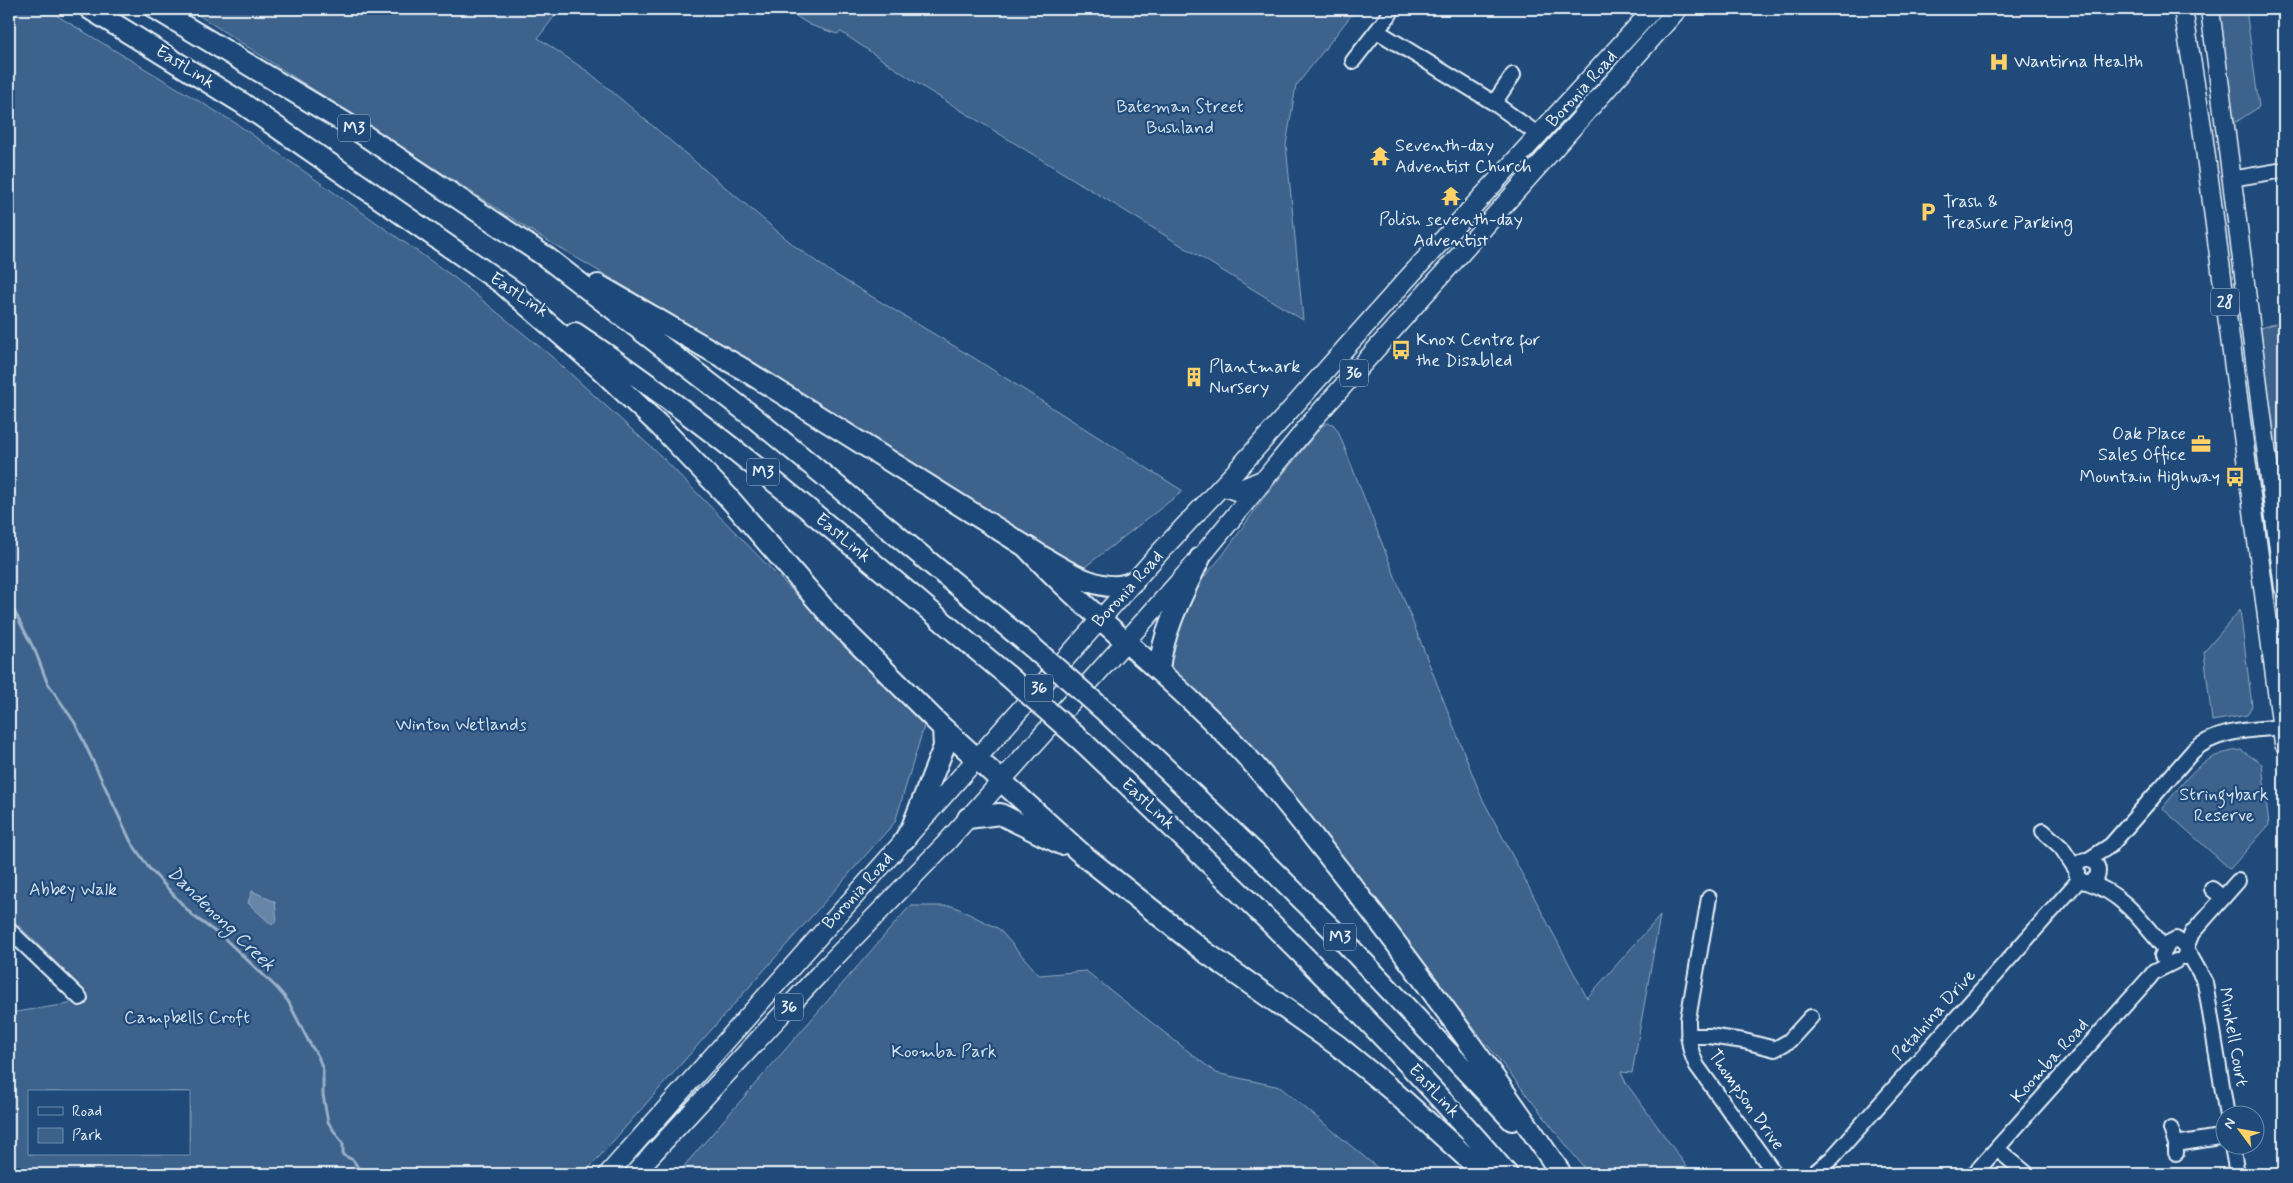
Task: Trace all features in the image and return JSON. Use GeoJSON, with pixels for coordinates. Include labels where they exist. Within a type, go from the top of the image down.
{"type":"FeatureCollection","features":[{"type":"Feature","properties":{"kind":"highway","name":"EastLink"},"geometry":{"type":"LineString","coordinates":[[90,9],[250,108],[629,370],[755,466],[1008,676],[1084,743],[1242,893],[1338,990],[1461,1121],[1507,1174]]}},
{"type":"Feature","properties":{"kind":"highway","name":"EastLink"},"geometry":{"type":"LineString","coordinates":[[156,9],[349,125],[546,257],[752,416],[1032,647],[1108,714],[1258,856],[1337,934],[1562,1173]]}},
{"type":"Feature","properties":{"kind":"highway"},"geometry":{"type":"LineString","coordinates":[[546,257],[641,308],[743,369],[1068,571],[1103,586],[1118,587],[1134,581]]}},
{"type":"Feature","properties":{"kind":"highway"},"geometry":{"type":"LineString","coordinates":[[505,286],[599,368],[660,426],[728,497],[836,621],[943,728],[1083,855],[1205,952],[1337,1045],[1393,1091],[1485,1174]]}},
{"type":"Feature","properties":{"kind":"highway"},"geometry":{"type":"LineString","coordinates":[[1025,546],[1057,581],[1160,672],[1248,758],[1300,820],[1472,1044],[1562,1173]]}},
{"type":"Feature","properties":{"kind":"highway"},"geometry":{"type":"LineString","coordinates":[[1160,672],[1161,652],[1200,558]]}},
{"type":"Feature","properties":{"kind":"highway"},"geometry":{"type":"LineString","coordinates":[[905,839],[944,747],[943,728]]}},
{"type":"Feature","properties":{"kind":"highway"},"geometry":{"type":"LineString","coordinates":[[968,818],[1000,814],[1083,855]]}},
{"type":"Feature","properties":{"kind":"main road","name":"Boronia Road"},"geometry":{"type":"LineString","coordinates":[[608,1174],[1134,581],[1222,486],[1406,280],[1540,136],[1653,9]]}},
{"type":"Feature","properties":{"kind":"main road","name":"Boronia Road"},"geometry":{"type":"LineString","coordinates":[[634,1174],[820,973],[904,889],[1002,781],[1200,558],[1326,405],[1678,9]]}},
{"type":"Feature","properties":{"kind":"main road","name":"28"},"geometry":{"type":"LineString","coordinates":[[2183,9],[2202,127],[2284,733]]}},
{"type":"Feature","properties":{"kind":"main road","name":"28"},"geometry":{"type":"LineString","coordinates":[[2210,9],[2284,588]]}},
{"type":"Feature","properties":{"kind":"main road"},"geometry":{"type":"LineString","coordinates":[[1406,280],[1432,286]]}},
{"type":"Feature","properties":{"kind":"main road"},"geometry":{"type":"LineString","coordinates":[[1309,389],[1326,405]]}},
{"type":"Feature","properties":{"kind":"main road"},"geometry":{"type":"LineString","coordinates":[[1222,486],[1236,491],[1265,478]]}},
{"type":"Feature","properties":{"kind":"main road"},"geometry":{"type":"LineString","coordinates":[[2255,528],[2276,525]]}},
{"type":"Feature","properties":{"kind":"main road"},"geometry":{"type":"LineString","coordinates":[[677,1098],[691,1112]]}},
{"type":"Feature","properties":{"kind":"street"},"geometry":{"type":"LineString","coordinates":[[1353,61],[1390,14]]}},
{"type":"Feature","properties":{"kind":"street"},"geometry":{"type":"LineString","coordinates":[[1377,30],[1494,103],[1540,136]]}},
{"type":"Feature","properties":{"kind":"street"},"geometry":{"type":"LineString","coordinates":[[1494,103],[1513,75]]}},
{"type":"Feature","properties":{"kind":"street"},"geometry":{"type":"LineString","coordinates":[[2231,180],[2284,170]]}},
{"type":"Feature","properties":{"kind":"street"},"geometry":{"type":"LineString","coordinates":[[2082,877],[2094,880],[2093,865],[2193,752],[2208,740],[2220,735],[2284,733]]}},
{"type":"Feature","properties":{"kind":"street"},"geometry":{"type":"LineString","coordinates":[[2043,831],[2061,847],[2093,865],[2109,890],[2150,928],[2180,950],[2170,959],[2150,928]]}},
{"type":"Feature","properties":{"kind":"street"},"geometry":{"type":"LineString","coordinates":[[2061,847],[2082,877],[2109,890]]}},
{"type":"Feature","properties":{"kind":"street"},"geometry":{"type":"LineString","coordinates":[[2082,877],[2080,863],[2093,865]]}},
{"type":"Feature","properties":{"kind":"street","name":"Petalnina Drive"},"geometry":{"type":"LineString","coordinates":[[1813,1174],[1844,1145],[2082,877]]}},
{"type":"Feature","properties":{"kind":"street","name":"Koomba Road"},"geometry":{"type":"LineString","coordinates":[[1974,1174],[2154,972],[2180,950],[2192,932],[2238,881]]}},
{"type":"Feature","properties":{"kind":"street"},"geometry":{"type":"LineString","coordinates":[[2212,889],[2223,898]]}},
{"type":"Feature","properties":{"kind":"street","name":"Thompson Drive"},"geometry":{"type":"LineString","coordinates":[[1709,898],[1688,1019],[1690,1052],[1697,1066],[1775,1174]]}},
{"type":"Feature","properties":{"kind":"street"},"geometry":{"type":"LineString","coordinates":[[9,930],[80,998]]}},
{"type":"Feature","properties":{"kind":"street","name":"Koomba Road"},"geometry":{"type":"LineString","coordinates":[[2154,972],[2165,950]]}},
{"type":"Feature","properties":{"kind":"street","name":"Minkell Court"},"geometry":{"type":"LineString","coordinates":[[2180,950],[2205,982],[2225,1106]]}},
{"type":"Feature","properties":{"kind":"street"},"geometry":{"type":"LineString","coordinates":[[1688,1036],[1710,1036],[1744,1041],[1774,1049],[1789,1041],[1811,1017]]}},
{"type":"Feature","properties":{"kind":"street"},"geometry":{"type":"LineString","coordinates":[[2171,1129],[2176,1149],[2216,1139]]}},
{"type":"Feature","properties":{"kind":"street"},"geometry":{"type":"LineString","coordinates":[[1997,1149],[2026,1174]]}},
{"type":"Feature","properties":{"kind":"street"},"geometry":{"type":"LineString","coordinates":[[2234,1156],[2237,1174]]}},
{"type":"Feature","properties":{"kind":"green space","name":"Winton Wetlands"},"geometry":{"type":"Polygon","coordinates":[[[9,9],[46,9],[237,124],[455,278],[551,356],[662,457],[924,726],[895,822],[584,1174],[9,1174],[9,1013],[69,1004],[82,988],[9,916],[9,9]]]}},
{"type":"Feature","properties":{"kind":"green space"},"geometry":{"type":"Polygon","coordinates":[[[189,9],[560,9],[538,38],[590,73],[796,247],[831,272],[974,358],[1183,491],[1081,570],[1000,517],[839,422],[693,327],[538,235],[189,9]]]}},
{"type":"Feature","properties":{"kind":"green space","name":"Bateman Street Bushland"},"geometry":{"type":"Polygon","coordinates":[[[785,9],[1356,9],[1296,86],[1286,145],[1303,320],[923,87],[841,32],[837,34],[810,25],[785,9]]]}},
{"type":"Feature","properties":{"kind":"green space"},"geometry":{"type":"Polygon","coordinates":[[[2210,9],[2246,9],[2259,107],[2224,130],[2210,9]]]}},
{"type":"Feature","properties":{"kind":"green space"},"geometry":{"type":"Polygon","coordinates":[[[2284,321],[2284,588],[2251,331],[2284,321]]]}},
{"type":"Feature","properties":{"kind":"green space"},"geometry":{"type":"Polygon","coordinates":[[[1328,423],[1333,424],[1338,431],[1481,796],[1587,998],[1660,916],[1632,1073],[1621,1072],[1626,1083],[1692,1174],[1589,1174],[1307,816],[1169,668],[1167,653],[1194,589],[1222,556],[1263,499],[1322,426],[1328,423]]]}},
{"type":"Feature","properties":{"kind":"green space"},"geometry":{"type":"Polygon","coordinates":[[[2240,610],[2252,706],[2247,715],[2212,721],[2204,652],[2240,610]]]}},
{"type":"Feature","properties":{"kind":"green space","name":"Stringybark Reserve"},"geometry":{"type":"Polygon","coordinates":[[[2241,750],[2262,764],[2269,825],[2230,869],[2162,808],[2187,778],[2204,762],[2226,752],[2241,750]]]}},
{"type":"Feature","properties":{"kind":"green space","name":"Koomba Park"},"geometry":{"type":"Polygon","coordinates":[[[910,906],[953,906],[999,929],[1039,975],[1086,971],[1216,1073],[1280,1087],[1385,1174],[677,1174],[910,906]]]}},
{"type":"Feature","properties":{"kind":"shaded area"},"geometry":{"type":"Polygon","coordinates":[[[252,891],[275,902],[277,921],[272,925],[248,903],[252,891]]]}},
{"type":"Feature","properties":{"kind":"waterway","name":"Dandenong Creek"},"geometry":{"type":"LineString","coordinates":[[9,601],[36,653],[47,682],[75,723],[131,842],[149,868],[192,915],[225,939],[277,988],[288,1001],[318,1056],[323,1070],[323,1095],[328,1122],[343,1144],[343,1155],[353,1160],[362,1174]]}},
{"type":"Feature","properties":{"kind":"place","name":"Wantirna Health"},"geometry":{"type":"Point","coordinates":[1999,62]}},
{"type":"Feature","properties":{"kind":"place","name":"Seventh-day Adventist Church"},"geometry":{"type":"Point","coordinates":[1380,156]}},
{"type":"Feature","properties":{"kind":"place","name":"Polish seventh-day Adventist"},"geometry":{"type":"Point","coordinates":[1451,196]}},
{"type":"Feature","properties":{"kind":"place","name":"Trash & Treasure Parking"},"geometry":{"type":"Point","coordinates":[1928,212]}},
{"type":"Feature","properties":{"kind":"place","name":"Knox Centre for the Disabled"},"geometry":{"type":"Point","coordinates":[1401,350]}},
{"type":"Feature","properties":{"kind":"place","name":"Plantmark Nursery"},"geometry":{"type":"Point","coordinates":[1194,377]}},
{"type":"Feature","properties":{"kind":"place","name":"Oak Place Sales Office"},"geometry":{"type":"Point","coordinates":[2201,444]}},
{"type":"Feature","properties":{"kind":"place","name":"Mountain Highway"},"geometry":{"type":"Point","coordinates":[2235,477]}},
{"type":"Feature","properties":{"kind":"park label","name":"Abbey Walk"},"geometry":{"type":"Point","coordinates":[73,890]}},
{"type":"Feature","properties":{"kind":"park label","name":"Campbells Croft"},"geometry":{"type":"Point","coordinates":[187,1018]}}]}
